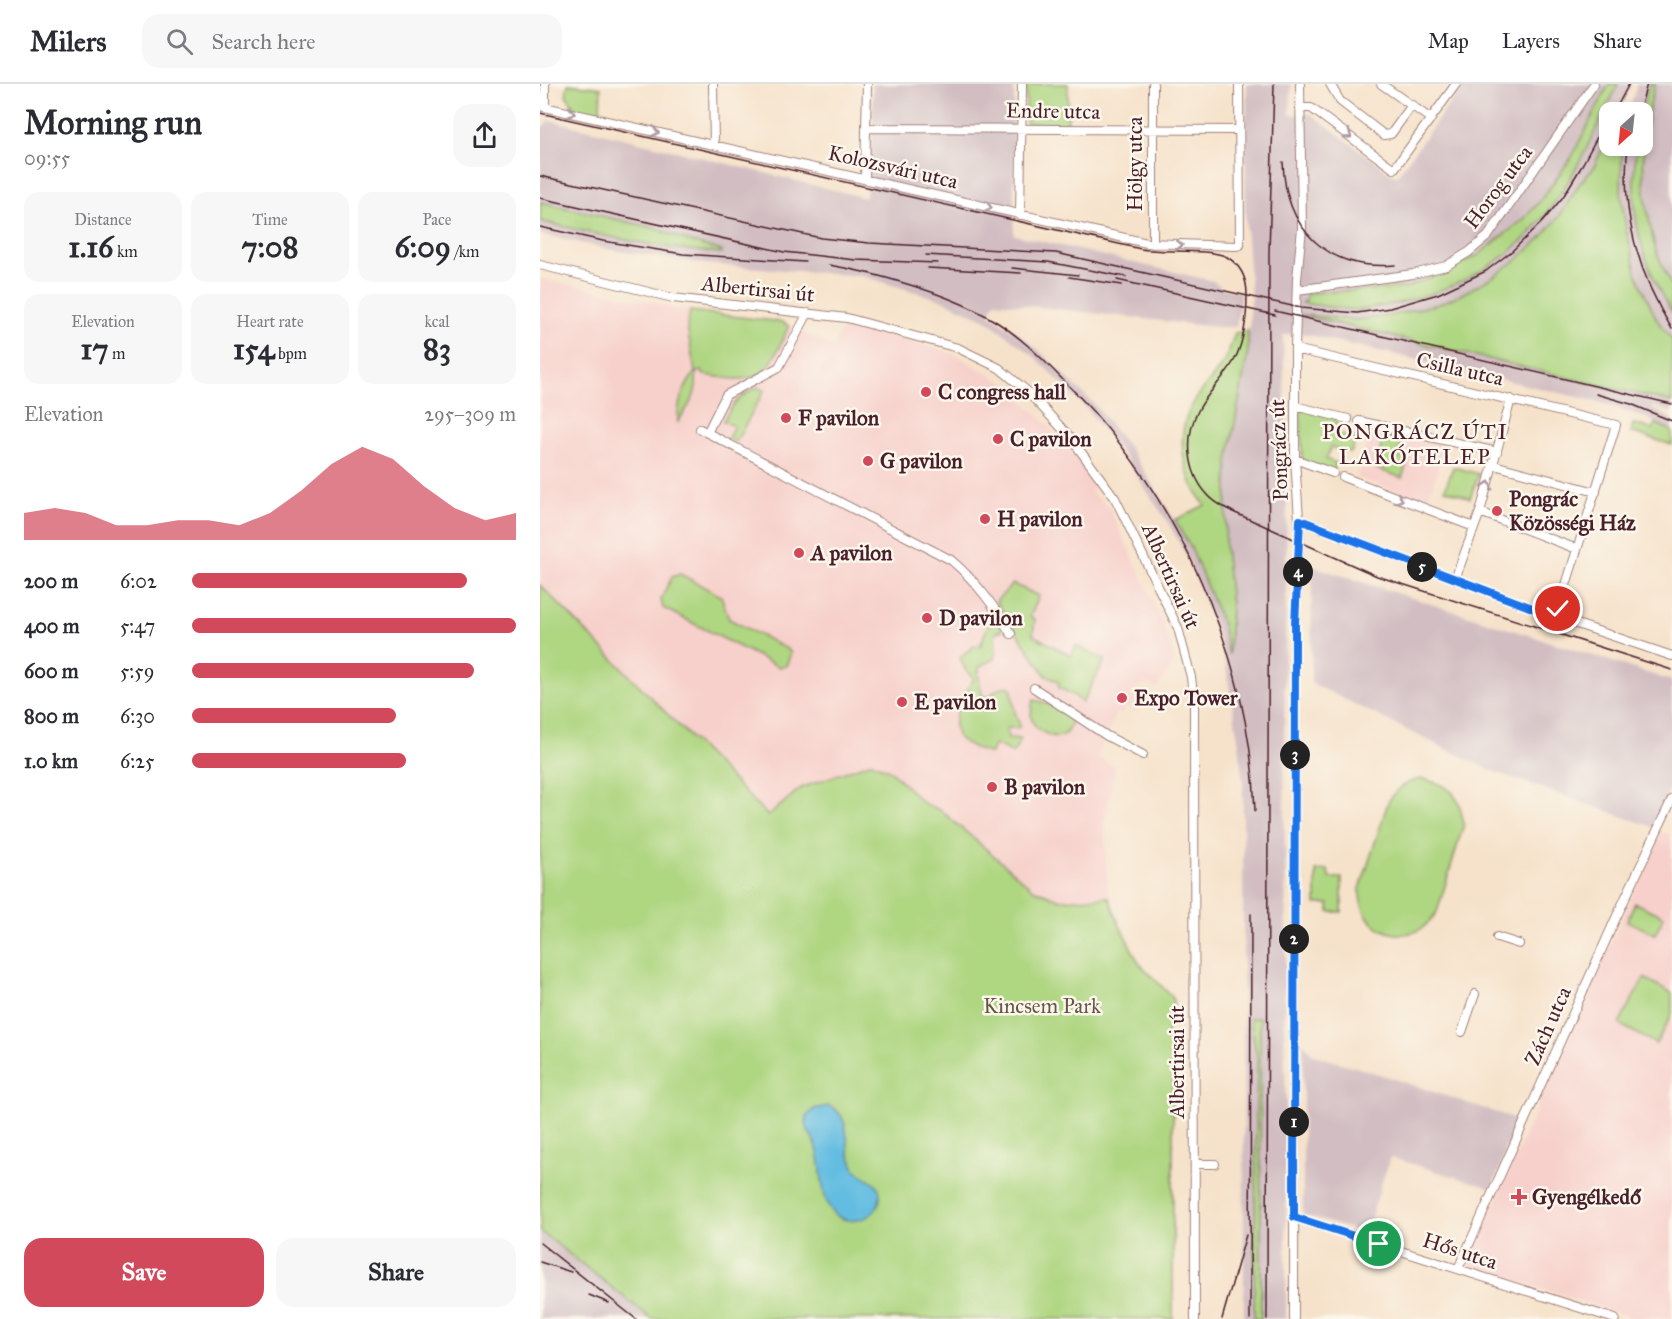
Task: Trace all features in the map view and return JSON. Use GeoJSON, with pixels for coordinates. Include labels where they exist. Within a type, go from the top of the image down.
{"type":"FeatureCollection","features":[{"type":"Feature","properties":{"kind":"street"},"geometry":{"type":"LineString","coordinates":[[542,107],[545,84]]}},
{"type":"Feature","properties":{"kind":"street"},"geometry":{"type":"LineString","coordinates":[[713,84],[714,145]]}},
{"type":"Feature","properties":{"kind":"street"},"geometry":{"type":"LineString","coordinates":[[865,179],[867,84]]}},
{"type":"Feature","properties":{"kind":"street"},"geometry":{"type":"LineString","coordinates":[[1020,215],[1022,84]]}},
{"type":"Feature","properties":{"kind":"street","name":"Hölgy utca"},"geometry":{"type":"LineString","coordinates":[[1153,84],[1153,244]]}},
{"type":"Feature","properties":{"kind":"street"},"geometry":{"type":"LineString","coordinates":[[1239,84],[1239,130]]}},
{"type":"Feature","properties":{"kind":"street","name":"Pongrácz út"},"geometry":{"type":"LineString","coordinates":[[1294,1319],[1295,624],[1300,520],[1295,459],[1295,349],[1302,228],[1300,84]]}},
{"type":"Feature","properties":{"kind":"street"},"geometry":{"type":"LineString","coordinates":[[1330,84],[1340,101],[1384,135],[1391,134],[1412,105]]}},
{"type":"Feature","properties":{"kind":"street"},"geometry":{"type":"LineString","coordinates":[[1381,84],[1431,119]]}},
{"type":"Feature","properties":{"kind":"street"},"geometry":{"type":"LineString","coordinates":[[1300,108],[1311,108],[1394,169],[1456,84]]}},
{"type":"Feature","properties":{"kind":"street","name":"Horog utca"},"geometry":{"type":"LineString","coordinates":[[1297,290],[1413,274],[1446,266],[1469,252],[1488,236],[1594,84]]}},
{"type":"Feature","properties":{"kind":"street","name":"Kolozsvári utca"},"geometry":{"type":"LineString","coordinates":[[542,107],[1153,244],[1240,245],[1239,130]]}},
{"type":"Feature","properties":{"kind":"street","name":"Endre utca"},"geometry":{"type":"LineString","coordinates":[[867,128],[1239,130]]}},
{"type":"Feature","properties":{"kind":"street","name":"Albertirsai út"},"geometry":{"type":"LineString","coordinates":[[540,265],[673,298],[847,318],[958,348],[982,358],[1013,378],[1070,437],[1108,486],[1172,614],[1191,677],[1196,720],[1195,1319]]}},
{"type":"Feature","properties":{"kind":"street"},"geometry":{"type":"LineString","coordinates":[[808,313],[779,367],[726,395],[704,431],[951,560],[989,598],[1011,634]]}},
{"type":"Feature","properties":{"kind":"street","name":"Csilla utca"},"geometry":{"type":"LineString","coordinates":[[1295,349],[1617,425],[1596,492]]}},
{"type":"Feature","properties":{"kind":"street"},"geometry":{"type":"LineString","coordinates":[[1455,579],[1480,512],[1511,399]]}},
{"type":"Feature","properties":{"kind":"street"},"geometry":{"type":"LineString","coordinates":[[1295,405],[1348,418]]}},
{"type":"Feature","properties":{"kind":"street"},"geometry":{"type":"LineString","coordinates":[[1359,421],[1497,452]]}},
{"type":"Feature","properties":{"kind":"street"},"geometry":{"type":"LineString","coordinates":[[1295,459],[1333,473]]}},
{"type":"Feature","properties":{"kind":"street"},"geometry":{"type":"LineString","coordinates":[[1494,465],[1596,492],[1556,617]]}},
{"type":"Feature","properties":{"kind":"street"},"geometry":{"type":"LineString","coordinates":[[1344,477],[1474,527]]}},
{"type":"Feature","properties":{"kind":"street"},"geometry":{"type":"LineString","coordinates":[[1480,512],[1577,549]]}},
{"type":"Feature","properties":{"kind":"street"},"geometry":{"type":"LineString","coordinates":[[1300,520],[1556,617],[1672,656]]}},
{"type":"Feature","properties":{"kind":"street"},"geometry":{"type":"LineString","coordinates":[[1034,688],[1107,736],[1143,755]]}},
{"type":"Feature","properties":{"kind":"street","name":"Zách utca"},"geometry":{"type":"LineString","coordinates":[[1458,1269],[1672,799]]}},
{"type":"Feature","properties":{"kind":"street"},"geometry":{"type":"LineString","coordinates":[[1497,937],[1519,944]]}},
{"type":"Feature","properties":{"kind":"street"},"geometry":{"type":"LineString","coordinates":[[1462,1032],[1475,994]]}},
{"type":"Feature","properties":{"kind":"street"},"geometry":{"type":"LineString","coordinates":[[1195,1164],[1215,1164]]}},
{"type":"Feature","properties":{"kind":"street","name":"Hős utca"},"geometry":{"type":"LineString","coordinates":[[1294,1217],[1615,1319]]}},
{"type":"Feature","properties":{"kind":"shaded area"},"geometry":{"type":"Polygon","coordinates":[[[873,84],[1014,84],[1014,235],[1213,281],[1224,289],[1241,292],[1236,327],[1216,327],[995,302],[989,314],[1038,350],[1094,404],[1130,449],[1191,548],[1222,623],[1229,652],[1231,605],[1225,545],[1228,460],[1248,351],[1251,295],[1245,214],[1247,84],[1291,84],[1290,115],[1311,114],[1396,177],[1464,84],[1609,84],[1570,158],[1540,201],[1504,236],[1454,268],[1405,288],[1308,293],[1306,302],[1303,303],[1358,310],[1413,300],[1439,291],[1486,269],[1533,230],[1550,209],[1579,162],[1599,122],[1599,156],[1593,169],[1580,183],[1559,217],[1540,239],[1518,259],[1491,278],[1439,304],[1414,310],[1356,320],[1307,316],[1672,402],[1672,412],[1652,406],[1651,408],[1672,419],[1672,431],[1644,417],[1599,402],[1301,333],[1283,335],[1287,489],[1284,748],[1286,1319],[1261,1319],[1260,1019],[1251,1018],[1257,1057],[1254,1319],[1244,1319],[1243,783],[1225,661],[1215,627],[1188,559],[1169,524],[1123,455],[1088,410],[1034,356],[986,320],[942,300],[862,276],[706,264],[618,251],[540,234],[540,129],[549,120],[866,198],[873,124],[873,84]]]}},
{"type":"Feature","properties":{"kind":"shaded area"},"geometry":{"type":"Polygon","coordinates":[[[1618,84],[1632,84],[1624,102],[1609,102],[1618,84]]]}},
{"type":"Feature","properties":{"kind":"shaded area"},"geometry":{"type":"Polygon","coordinates":[[[1637,84],[1650,84],[1644,102],[1632,102],[1637,84]]]}},
{"type":"Feature","properties":{"kind":"shaded area"},"geometry":{"type":"Polygon","coordinates":[[[1655,84],[1672,84],[1672,290],[1659,262],[1647,214],[1643,156],[1653,156],[1653,102],[1651,102],[1655,84]]]}},
{"type":"Feature","properties":{"kind":"shaded area"},"geometry":{"type":"Polygon","coordinates":[[[1622,156],[1635,156],[1633,189],[1649,267],[1672,312],[1672,340],[1657,320],[1637,276],[1621,194],[1622,156]]]}},
{"type":"Feature","properties":{"kind":"shaded area"},"geometry":{"type":"Polygon","coordinates":[[[540,278],[690,311],[782,322],[833,347],[845,323],[952,353],[1005,384],[1050,427],[1097,482],[1091,492],[1109,506],[1163,623],[1175,661],[1157,688],[1147,683],[1132,690],[1130,696],[1140,701],[1135,712],[1126,707],[1121,715],[1116,713],[1097,757],[1115,767],[1104,822],[1109,897],[1061,900],[1033,889],[940,810],[923,803],[891,771],[801,788],[768,816],[540,585],[540,278]]]}},
{"type":"Feature","properties":{"kind":"shaded area"},"geometry":{"type":"Polygon","coordinates":[[[1372,427],[1443,443],[1437,474],[1425,503],[1357,477],[1372,427]]]}},
{"type":"Feature","properties":{"kind":"shaded area"},"geometry":{"type":"Polygon","coordinates":[[[1312,566],[1672,681],[1672,782],[1653,827],[1487,769],[1311,683],[1312,566]]]}},
{"type":"Feature","properties":{"kind":"shaded area"},"geometry":{"type":"Polygon","coordinates":[[[1661,831],[1672,836],[1672,1319],[1636,1319],[1467,1265],[1661,831]]]}},
{"type":"Feature","properties":{"kind":"shaded area"},"geometry":{"type":"Polygon","coordinates":[[[1303,1043],[1313,1055],[1519,1120],[1509,1146],[1506,1146],[1503,1152],[1505,1153],[1501,1166],[1491,1188],[1390,1157],[1366,1233],[1303,1215],[1303,1043]]]}},
{"type":"Feature","properties":{"kind":"shaded area"},"geometry":{"type":"Polygon","coordinates":[[[540,1231],[652,1319],[540,1319],[540,1231]]]}},
{"type":"Feature","properties":{"kind":"green space"},"geometry":{"type":"Polygon","coordinates":[[[568,84],[601,88],[600,110],[606,112],[605,118],[576,110],[566,95],[568,84]]]}},
{"type":"Feature","properties":{"kind":"green space"},"geometry":{"type":"Polygon","coordinates":[[[1026,84],[1068,84],[1068,123],[1026,123],[1026,84]]]}},
{"type":"Feature","properties":{"kind":"green space"},"geometry":{"type":"Polygon","coordinates":[[[1609,84],[1618,84],[1609,102],[1600,102],[1609,84]]]}},
{"type":"Feature","properties":{"kind":"green space"},"geometry":{"type":"Polygon","coordinates":[[[1650,84],[1655,84],[1651,102],[1644,102],[1650,84]]]}},
{"type":"Feature","properties":{"kind":"green space"},"geometry":{"type":"Polygon","coordinates":[[[1599,103],[1599,123],[1560,194],[1535,228],[1499,260],[1457,283],[1411,300],[1388,305],[1356,310],[1301,303],[1306,301],[1307,293],[1405,288],[1454,268],[1478,255],[1524,219],[1571,158],[1599,103]]]}},
{"type":"Feature","properties":{"kind":"green space"},"geometry":{"type":"Polygon","coordinates":[[[1599,156],[1622,156],[1621,194],[1637,276],[1657,320],[1672,340],[1672,402],[1301,315],[1356,320],[1388,316],[1439,304],[1462,294],[1491,278],[1518,259],[1540,239],[1559,217],[1580,183],[1593,169],[1599,156]]]}},
{"type":"Feature","properties":{"kind":"green space"},"geometry":{"type":"Polygon","coordinates":[[[1635,156],[1644,156],[1646,205],[1655,247],[1672,289],[1672,312],[1656,284],[1644,253],[1636,220],[1635,156]]]}},
{"type":"Feature","properties":{"kind":"green space"},"geometry":{"type":"Polygon","coordinates":[[[540,202],[654,228],[722,251],[721,253],[652,245],[540,221],[540,202]]]}},
{"type":"Feature","properties":{"kind":"green space"},"geometry":{"type":"Polygon","coordinates":[[[690,311],[782,322],[789,326],[773,359],[761,374],[746,379],[737,379],[704,375],[701,371],[696,372],[694,394],[678,422],[682,396],[695,372],[687,326],[690,311]]]}},
{"type":"Feature","properties":{"kind":"green space"},"geometry":{"type":"Polygon","coordinates":[[[1248,331],[1248,351],[1228,461],[1225,545],[1231,605],[1229,655],[1222,623],[1191,548],[1175,520],[1205,505],[1187,472],[1183,446],[1185,421],[1198,396],[1225,359],[1235,333],[1248,331]]]}},
{"type":"Feature","properties":{"kind":"green space"},"geometry":{"type":"Polygon","coordinates":[[[758,387],[764,391],[736,442],[728,438],[734,426],[723,421],[746,393],[758,387]]]}},
{"type":"Feature","properties":{"kind":"green space"},"geometry":{"type":"Polygon","coordinates":[[[1301,409],[1338,418],[1334,433],[1356,438],[1351,453],[1331,447],[1326,459],[1336,463],[1333,472],[1302,461],[1301,409]]]}},
{"type":"Feature","properties":{"kind":"green space"},"geometry":{"type":"Polygon","coordinates":[[[1655,423],[1672,431],[1672,445],[1631,432],[1633,424],[1653,429],[1655,423]]]}},
{"type":"Feature","properties":{"kind":"green space"},"geometry":{"type":"Polygon","coordinates":[[[1384,436],[1402,441],[1397,457],[1408,460],[1402,478],[1375,468],[1384,436]]]}},
{"type":"Feature","properties":{"kind":"green space"},"geometry":{"type":"Polygon","coordinates":[[[1453,467],[1479,474],[1470,498],[1445,489],[1453,467]]]}},
{"type":"Feature","properties":{"kind":"green space"},"geometry":{"type":"Polygon","coordinates":[[[680,574],[721,596],[729,619],[787,649],[791,653],[786,666],[779,667],[663,608],[661,599],[672,577],[680,574]]]}},
{"type":"Feature","properties":{"kind":"green space"},"geometry":{"type":"Polygon","coordinates":[[[1013,584],[1039,596],[1030,617],[1035,620],[1033,635],[1071,656],[1076,646],[1105,660],[1082,703],[1075,696],[1059,688],[1058,681],[1046,676],[996,601],[1013,584]]]}},
{"type":"Feature","properties":{"kind":"green space","name":"Kincsem Park"},"geometry":{"type":"Polygon","coordinates":[[[540,585],[768,816],[801,788],[872,762],[891,771],[923,803],[940,810],[1033,889],[1061,900],[1109,897],[1119,924],[1139,963],[1173,998],[1173,1022],[1168,1026],[1168,1039],[1173,1044],[1173,1319],[652,1319],[540,1231],[540,585]]]}},
{"type":"Feature","properties":{"kind":"green space"},"geometry":{"type":"Polygon","coordinates":[[[993,613],[1002,631],[998,631],[995,635],[994,659],[980,666],[978,673],[982,695],[988,697],[1001,688],[1011,687],[1020,726],[1007,728],[1008,738],[1021,739],[1013,753],[995,744],[990,754],[970,746],[960,739],[955,725],[958,708],[974,678],[965,669],[960,657],[974,646],[980,646],[993,613]]]}},
{"type":"Feature","properties":{"kind":"green space"},"geometry":{"type":"Polygon","coordinates":[[[1033,700],[1054,707],[1068,716],[1072,721],[1066,733],[1056,737],[1037,728],[1031,718],[1033,700]]]}},
{"type":"Feature","properties":{"kind":"green space"},"geometry":{"type":"Polygon","coordinates":[[[1424,779],[1442,785],[1452,792],[1459,803],[1464,824],[1437,912],[1417,931],[1395,934],[1376,926],[1369,919],[1361,900],[1360,889],[1388,802],[1403,786],[1424,779]]]}},
{"type":"Feature","properties":{"kind":"green space"},"geometry":{"type":"Polygon","coordinates":[[[1328,870],[1329,878],[1342,878],[1342,912],[1329,912],[1329,904],[1316,904],[1316,871],[1328,870]]]}},
{"type":"Feature","properties":{"kind":"green space"},"geometry":{"type":"Polygon","coordinates":[[[1635,903],[1664,916],[1655,934],[1627,921],[1635,903]]]}},
{"type":"Feature","properties":{"kind":"green space"},"geometry":{"type":"Polygon","coordinates":[[[1644,978],[1672,993],[1672,1014],[1656,1044],[1619,1024],[1644,978]]]}},
{"type":"Feature","properties":{"kind":"green space"},"geometry":{"type":"Polygon","coordinates":[[[1250,1018],[1260,1018],[1261,1319],[1254,1319],[1257,1057],[1250,1018]]]}},
{"type":"Feature","properties":{"kind":"water"},"geometry":{"type":"Polygon","coordinates":[[[828,1106],[835,1109],[843,1119],[849,1153],[855,1168],[874,1182],[879,1189],[879,1203],[875,1210],[862,1219],[846,1220],[839,1217],[828,1205],[825,1197],[818,1153],[807,1130],[806,1122],[807,1116],[814,1109],[828,1106]]]}},
{"type":"Feature","properties":{"kind":"tram line"},"geometry":{"type":"LineString","coordinates":[[540,113],[1141,249],[1209,253],[1227,257],[1243,273],[1246,284],[1247,311],[1243,334],[1232,364],[1194,419],[1190,442],[1195,475],[1210,497],[1233,512],[1377,576],[1672,670]]}},
{"type":"Feature","properties":{"kind":"tram line"},"geometry":{"type":"LineString","coordinates":[[1250,1319],[1251,914]]}},
{"type":"Feature","properties":{"kind":"tram line"},"geometry":{"type":"LineString","coordinates":[[1222,1319],[1246,1235]]}},
{"type":"Feature","properties":{"kind":"railway"},"geometry":{"type":"LineString","coordinates":[[1267,1319],[1269,252],[1274,84]]}},
{"type":"Feature","properties":{"kind":"railway"},"geometry":{"type":"LineString","coordinates":[[1619,102],[1629,84]]}},
{"type":"Feature","properties":{"kind":"railway"},"geometry":{"type":"LineString","coordinates":[[1642,102],[1647,84]]}},
{"type":"Feature","properties":{"kind":"railway"},"geometry":{"type":"LineString","coordinates":[[540,176],[821,238],[869,243],[1056,253],[1301,308],[1357,313],[1390,308],[1438,294],[1486,271],[1512,251],[1542,222],[1563,197],[1599,134]]}},
{"type":"Feature","properties":{"kind":"railway"},"geometry":{"type":"LineString","coordinates":[[1627,156],[1627,194],[1634,241],[1650,286],[1672,329]]}},
{"type":"Feature","properties":{"kind":"railway"},"geometry":{"type":"LineString","coordinates":[[1283,162],[1292,207],[1301,225],[1314,240],[1330,252],[1349,261],[1370,265],[1395,265]]}},
{"type":"Feature","properties":{"kind":"railway"},"geometry":{"type":"LineString","coordinates":[[540,198],[784,252],[856,260],[938,263]]}},
{"type":"Feature","properties":{"kind":"railway"},"geometry":{"type":"LineString","coordinates":[[540,227],[603,241],[683,254],[805,262]]}},
{"type":"Feature","properties":{"kind":"railway"},"geometry":{"type":"LineString","coordinates":[[926,255],[1048,262],[1126,277]]}},
{"type":"Feature","properties":{"kind":"railway"},"geometry":{"type":"LineString","coordinates":[[829,265],[910,285],[952,300],[988,317],[1009,330],[1037,354],[1104,425],[1140,472],[1172,524],[1200,578],[1222,635],[1239,693],[1250,752],[1255,811]]}},
{"type":"Feature","properties":{"kind":"railway"},"geometry":{"type":"LineString","coordinates":[[928,268],[1021,273]]}},
{"type":"Feature","properties":{"kind":"railway"},"geometry":{"type":"LineString","coordinates":[[1012,268],[1078,275]]}},
{"type":"Feature","properties":{"kind":"railway"},"geometry":{"type":"LineString","coordinates":[[1069,277],[1122,285]]}},
{"type":"Feature","properties":{"kind":"railway"},"geometry":{"type":"LineString","coordinates":[[1117,280],[1275,315]]}},
{"type":"Feature","properties":{"kind":"railway"},"geometry":{"type":"LineString","coordinates":[[1275,311],[1672,404]]}},
{"type":"Feature","properties":{"kind":"railway"},"geometry":{"type":"LineString","coordinates":[[1596,394],[1631,404],[1672,421]]}},
{"type":"Feature","properties":{"kind":"railway"},"geometry":{"type":"LineString","coordinates":[[540,1243],[636,1319]]}},
{"type":"Feature","properties":{"kind":"railway"},"geometry":{"type":"LineString","coordinates":[[540,1262],[571,1272]]}},
{"type":"Feature","properties":{"kind":"railway"},"geometry":{"type":"LineString","coordinates":[[589,1295],[609,1303]]}},
{"type":"Feature","properties":{"kind":"place","name":"C congress hall"},"geometry":{"type":"Point","coordinates":[926,392]}},
{"type":"Feature","properties":{"kind":"place","name":"F pavilon"},"geometry":{"type":"Point","coordinates":[786,418]}},
{"type":"Feature","properties":{"kind":"place","name":"C pavilon"},"geometry":{"type":"Point","coordinates":[998,439]}},
{"type":"Feature","properties":{"kind":"place","name":"G pavilon"},"geometry":{"type":"Point","coordinates":[868,461]}},
{"type":"Feature","properties":{"kind":"place","name":"Pongrác Közösségi Ház"},"geometry":{"type":"Point","coordinates":[1497,511]}},
{"type":"Feature","properties":{"kind":"place","name":"H pavilon"},"geometry":{"type":"Point","coordinates":[985,519]}},
{"type":"Feature","properties":{"kind":"place","name":"A pavilon"},"geometry":{"type":"Point","coordinates":[799,553]}},
{"type":"Feature","properties":{"kind":"place","name":"D pavilon"},"geometry":{"type":"Point","coordinates":[927,618]}},
{"type":"Feature","properties":{"kind":"place","name":"Expo Tower"},"geometry":{"type":"Point","coordinates":[1122,698]}},
{"type":"Feature","properties":{"kind":"place","name":"E pavilon"},"geometry":{"type":"Point","coordinates":[902,702]}},
{"type":"Feature","properties":{"kind":"place","name":"B pavilon"},"geometry":{"type":"Point","coordinates":[992,787]}},
{"type":"Feature","properties":{"kind":"place","name":"Gyengélkedő"},"geometry":{"type":"Point","coordinates":[1519,1197]}},
{"type":"Feature","properties":{"kind":"district","name":"PONGRÁCZ ÚTI LAKÓTELEP"},"geometry":{"type":"Point","coordinates":[1415,444]}},
{"type":"Feature","properties":{"kind":"route"},"geometry":{"type":"LineString","coordinates":[[1379,1244],[1294,1217],[1295,624],[1300,520],[1556,617],[1558,609]]}}]}
